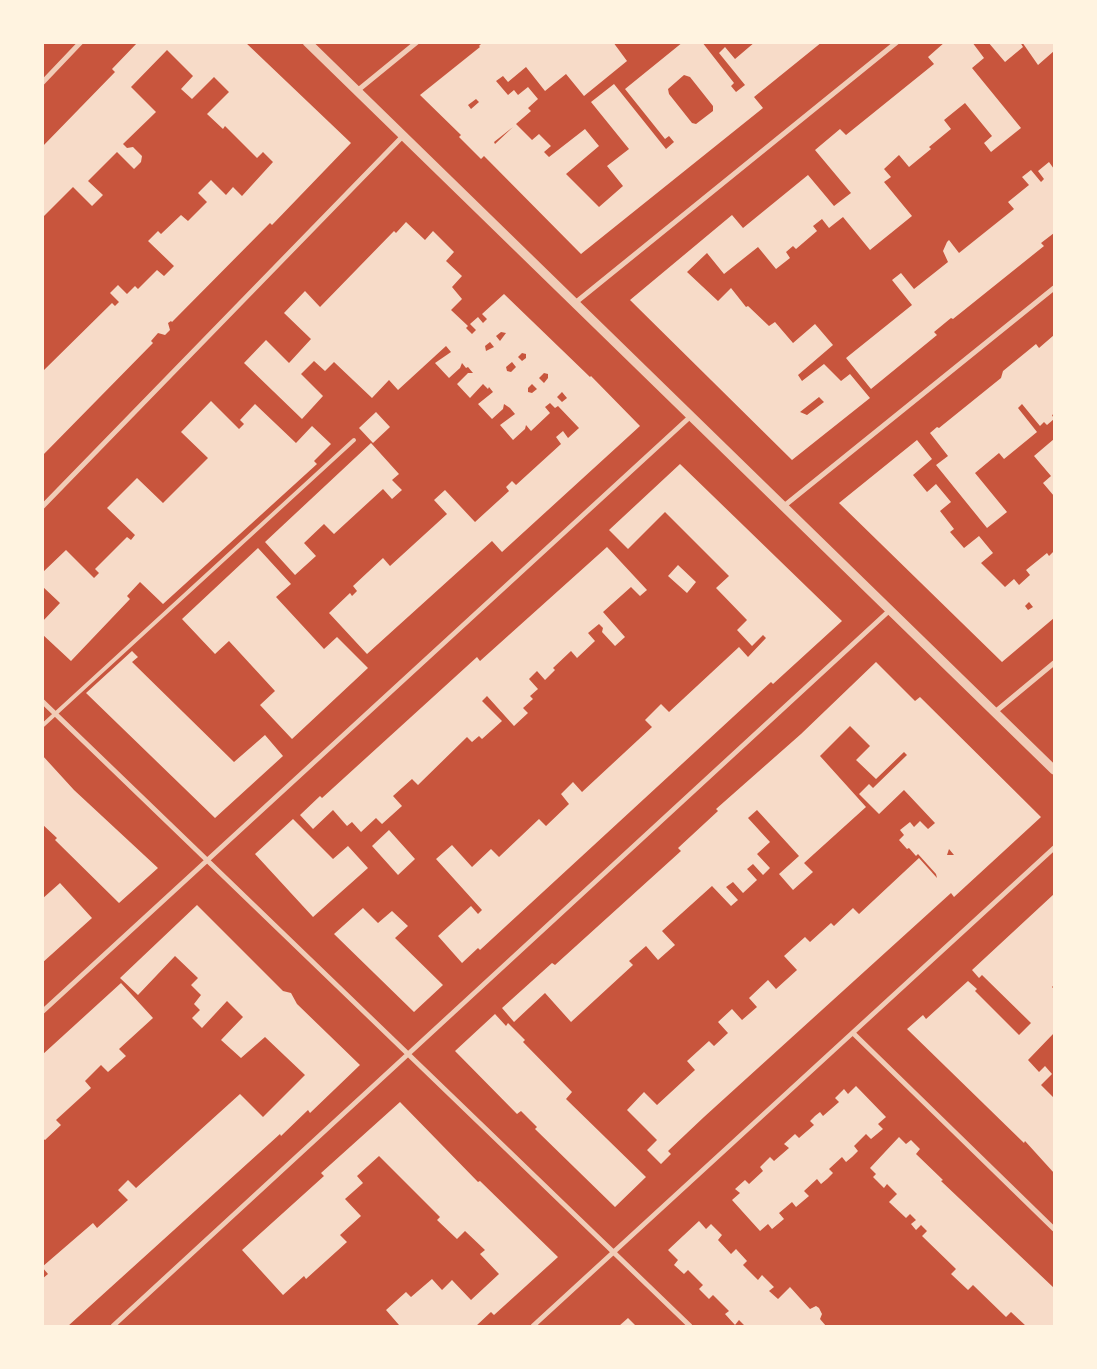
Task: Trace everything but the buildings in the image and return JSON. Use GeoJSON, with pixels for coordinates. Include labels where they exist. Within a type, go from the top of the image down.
{"type":"FeatureCollection","features":[{"type":"Feature","properties":{"kind":"street"},"geometry":{"type":"LineString","coordinates":[[42,83],[81,42]]}},
{"type":"Feature","properties":{"kind":"street"},"geometry":{"type":"LineString","coordinates":[[307,42],[1054,770]]}},
{"type":"Feature","properties":{"kind":"street"},"geometry":{"type":"LineString","coordinates":[[357,91],[417,42]]}},
{"type":"Feature","properties":{"kind":"street"},"geometry":{"type":"LineString","coordinates":[[575,304],[897,42]]}},
{"type":"Feature","properties":{"kind":"street"},"geometry":{"type":"LineString","coordinates":[[42,507],[404,136]]}},
{"type":"Feature","properties":{"kind":"street"},"geometry":{"type":"LineString","coordinates":[[784,506],[1054,288]]}},
{"type":"Feature","properties":{"kind":"street"},"geometry":{"type":"LineString","coordinates":[[42,1012],[691,416]]}},
{"type":"Feature","properties":{"kind":"street"},"geometry":{"type":"LineString","coordinates":[[113,1326],[409,1056],[890,610]]}},
{"type":"Feature","properties":{"kind":"street"},"geometry":{"type":"LineString","coordinates":[[995,712],[1054,664]]}},
{"type":"Feature","properties":{"kind":"street"},"geometry":{"type":"LineString","coordinates":[[42,702],[690,1326]]}},
{"type":"Feature","properties":{"kind":"street"},"geometry":{"type":"LineString","coordinates":[[533,1326],[1054,848]]}},
{"type":"Feature","properties":{"kind":"street"},"geometry":{"type":"LineString","coordinates":[[853,1033],[1054,1229]]}},
{"type":"Feature","properties":{"kind":"lane"},"geometry":{"type":"LineString","coordinates":[[42,726],[354,440]]}}]}
